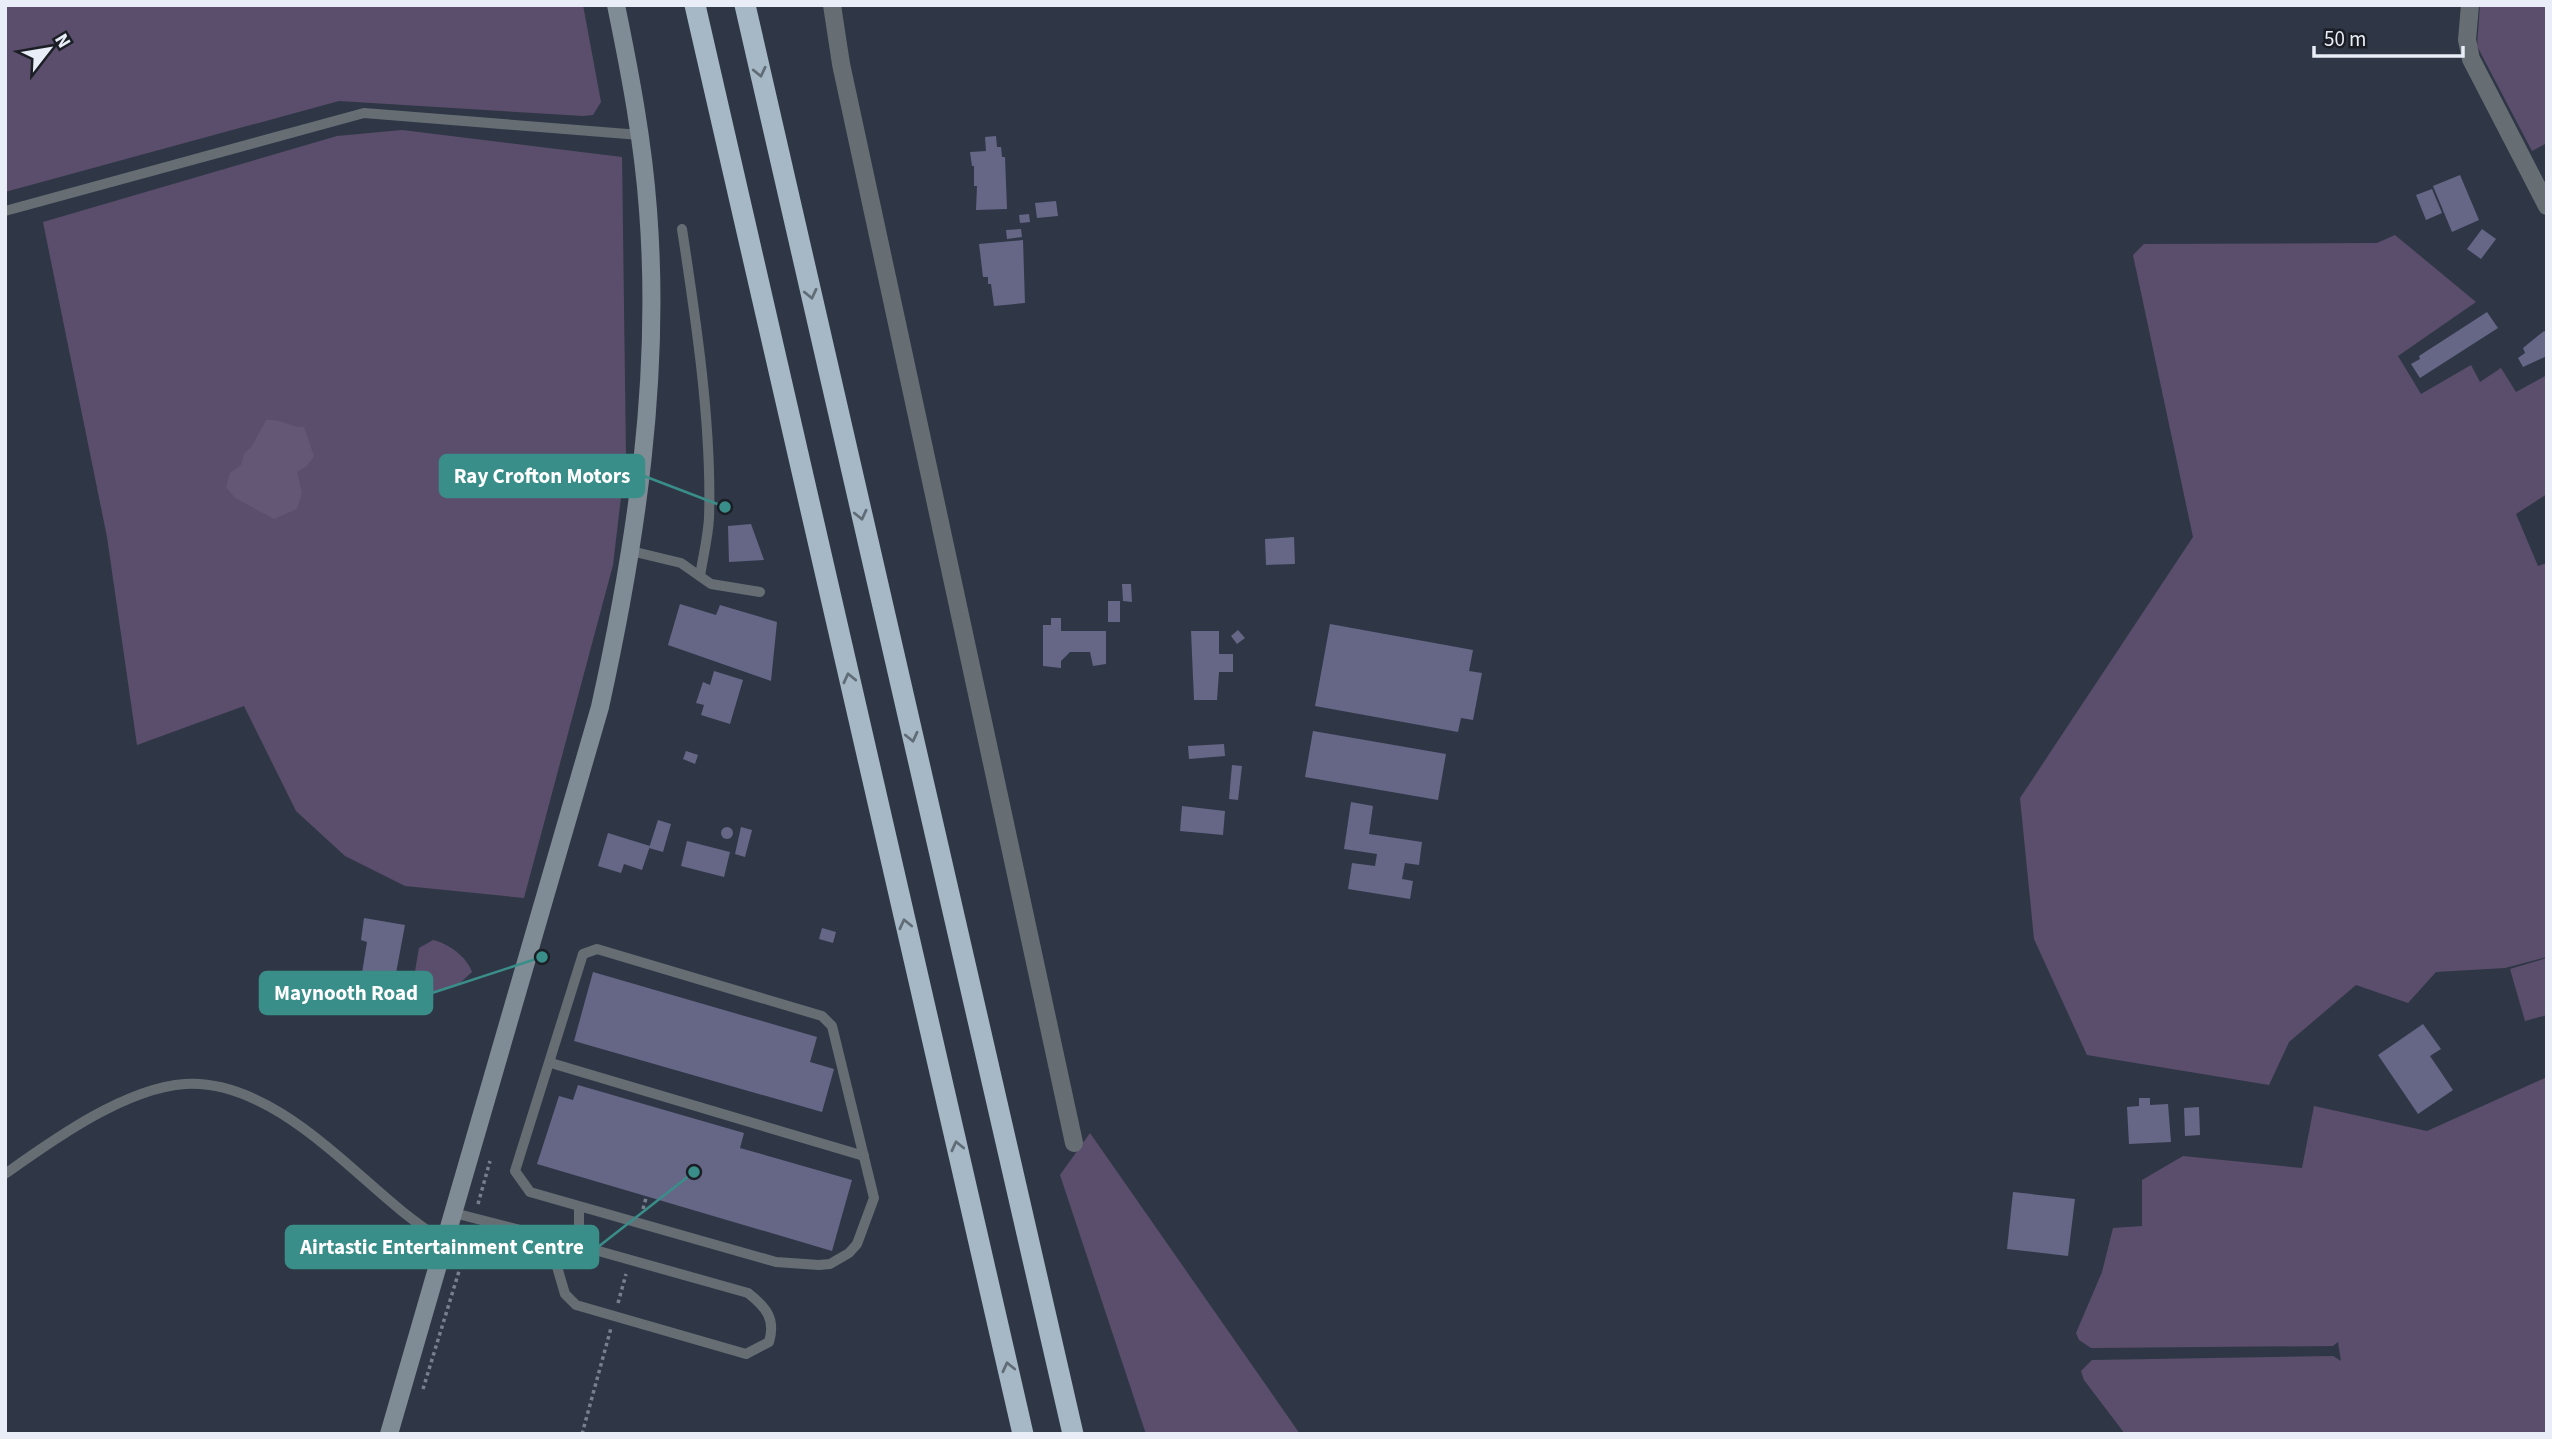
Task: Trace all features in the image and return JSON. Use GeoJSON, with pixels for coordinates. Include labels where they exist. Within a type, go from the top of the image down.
{"type":"FeatureCollection","features":[{"type":"Feature","properties":{"kind":"highway"},"geometry":{"type":"LineString","coordinates":[[695,5],[1023,1434]]}},
{"type":"Feature","properties":{"kind":"highway"},"geometry":{"type":"LineString","coordinates":[[745,5],[1073,1434]]}},
{"type":"Feature","properties":{"kind":"main road"},"geometry":{"type":"LineString","coordinates":[[389,1434],[600,707],[631,551],[649,391],[652,288],[640,135],[616,5]]}},
{"type":"Feature","properties":{"kind":"street"},"geometry":{"type":"LineString","coordinates":[[832,5],[841,64],[1074,1143]]}},
{"type":"Feature","properties":{"kind":"street"},"geometry":{"type":"LineString","coordinates":[[2470,5],[2467,40],[2471,59],[2547,206]]}},
{"type":"Feature","properties":{"kind":"lane"},"geometry":{"type":"LineString","coordinates":[[5,211],[363,113],[640,135]]}},
{"type":"Feature","properties":{"kind":"lane"},"geometry":{"type":"LineString","coordinates":[[682,229],[695,317],[708,458],[709,520],[700,576]]}},
{"type":"Feature","properties":{"kind":"lane"},"geometry":{"type":"LineString","coordinates":[[631,551],[681,563],[711,584],[760,592]]}},
{"type":"Feature","properties":{"kind":"lane"},"geometry":{"type":"LineString","coordinates":[[597,948],[822,1016],[836,1035],[864,1156],[874,1198],[857,1244],[849,1253],[830,1264],[797,1266],[530,1192],[515,1171],[551,1063],[579,961],[583,954],[597,948]]}},
{"type":"Feature","properties":{"kind":"lane"},"geometry":{"type":"LineString","coordinates":[[551,1063],[864,1156]]}},
{"type":"Feature","properties":{"kind":"lane"},"geometry":{"type":"LineString","coordinates":[[5,1174],[75,1128],[121,1104],[186,1084],[219,1087],[250,1098],[310,1133],[398,1208],[444,1242]]}},
{"type":"Feature","properties":{"kind":"lane"},"geometry":{"type":"LineString","coordinates":[[563,1241],[579,1232],[579,1206]]}},
{"type":"Feature","properties":{"kind":"lane"},"geometry":{"type":"LineString","coordinates":[[454,1213],[563,1241],[748,1293],[762,1304],[770,1316],[773,1329],[769,1342],[746,1354],[576,1305],[565,1294],[555,1260],[565,1251],[563,1241]]}},
{"type":"Feature","properties":{"kind":"shaded area"},"geometry":{"type":"Polygon","coordinates":[[[5,5],[583,5],[601,102],[593,115],[583,116],[339,101],[5,192],[5,5]]]}},
{"type":"Feature","properties":{"kind":"shaded area"},"geometry":{"type":"Polygon","coordinates":[[[2480,5],[2547,5],[2547,143],[2532,151],[2477,46],[2480,5]]]}},
{"type":"Feature","properties":{"kind":"shaded area"},"geometry":{"type":"Polygon","coordinates":[[[402,130],[622,157],[626,455],[613,565],[524,898],[405,886],[345,856],[296,811],[244,706],[137,745],[107,537],[43,222],[337,136],[402,130]]]}},
{"type":"Feature","properties":{"kind":"shaded area"},"geometry":{"type":"Polygon","coordinates":[[[2395,235],[2476,302],[2398,356],[2421,394],[2471,365],[2480,382],[2501,368],[2516,392],[2547,375],[2547,494],[2516,514],[2538,566],[2547,563],[2547,957],[2505,968],[2436,972],[2408,1003],[2356,985],[2289,1042],[2269,1085],[2087,1055],[2034,939],[2020,798],[2193,537],[2133,255],[2144,244],[2377,243],[2395,235]]]}},
{"type":"Feature","properties":{"kind":"shaded area"},"geometry":{"type":"Polygon","coordinates":[[[266,420],[304,427],[314,456],[307,466],[297,472],[302,493],[297,509],[274,519],[235,498],[226,487],[230,473],[241,465],[244,454],[252,446],[266,420]]]}},
{"type":"Feature","properties":{"kind":"shaded area"},"geometry":{"type":"Polygon","coordinates":[[[433,940],[456,952],[466,961],[472,972],[460,983],[426,995],[413,983],[419,948],[433,940]]]}},
{"type":"Feature","properties":{"kind":"shaded area"},"geometry":{"type":"Polygon","coordinates":[[[2547,958],[2547,1015],[2525,1021],[2510,969],[2547,958]]]}},
{"type":"Feature","properties":{"kind":"shaded area"},"geometry":{"type":"Polygon","coordinates":[[[2547,1077],[2547,1434],[2125,1434],[2084,1380],[2081,1371],[2092,1360],[2333,1356],[2341,1361],[2338,1342],[2333,1346],[2091,1348],[2079,1340],[2076,1333],[2102,1272],[2113,1228],[2142,1226],[2142,1180],[2183,1156],[2302,1168],[2314,1106],[2427,1131],[2547,1077]]]}},
{"type":"Feature","properties":{"kind":"shaded area"},"geometry":{"type":"Polygon","coordinates":[[[1090,1133],[1300,1434],[1146,1434],[1060,1175],[1090,1133]]]}},
{"type":"Feature","properties":{"kind":"building"},"geometry":{"type":"Polygon","coordinates":[[[996,136],[997,147],[1001,147],[1002,157],[1005,157],[1007,209],[976,210],[977,186],[974,186],[974,166],[970,152],[986,151],[985,137],[996,136]]]}},
{"type":"Feature","properties":{"kind":"building"},"geometry":{"type":"Polygon","coordinates":[[[2460,175],[2479,220],[2452,232],[2433,186],[2460,175]]]}},
{"type":"Feature","properties":{"kind":"building"},"geometry":{"type":"Polygon","coordinates":[[[2432,189],[2442,213],[2426,220],[2416,195],[2432,189]]]}},
{"type":"Feature","properties":{"kind":"building"},"geometry":{"type":"Polygon","coordinates":[[[1056,201],[1058,216],[1037,218],[1035,203],[1056,201]]]}},
{"type":"Feature","properties":{"kind":"building"},"geometry":{"type":"Polygon","coordinates":[[[1029,214],[1030,222],[1020,223],[1019,215],[1029,214]]]}},
{"type":"Feature","properties":{"kind":"building"},"geometry":{"type":"Polygon","coordinates":[[[1021,229],[1022,237],[1007,239],[1006,230],[1021,229]]]}},
{"type":"Feature","properties":{"kind":"building"},"geometry":{"type":"Polygon","coordinates":[[[2482,229],[2496,239],[2481,259],[2467,249],[2482,229]]]}},
{"type":"Feature","properties":{"kind":"building"},"geometry":{"type":"Polygon","coordinates":[[[1023,240],[1025,303],[994,306],[991,284],[988,284],[988,277],[983,277],[979,244],[1023,240]]]}},
{"type":"Feature","properties":{"kind":"building"},"geometry":{"type":"Polygon","coordinates":[[[2487,312],[2498,328],[2420,378],[2411,364],[2420,359],[2419,356],[2487,312]]]}},
{"type":"Feature","properties":{"kind":"building"},"geometry":{"type":"Polygon","coordinates":[[[2544,331],[2547,333],[2547,356],[2523,367],[2518,358],[2525,353],[2523,348],[2544,331]]]}},
{"type":"Feature","properties":{"kind":"building"},"geometry":{"type":"Polygon","coordinates":[[[751,524],[764,560],[729,562],[728,526],[751,524]]]}},
{"type":"Feature","properties":{"kind":"building"},"geometry":{"type":"Polygon","coordinates":[[[1294,537],[1295,564],[1266,565],[1265,539],[1294,537]]]}},
{"type":"Feature","properties":{"kind":"building"},"geometry":{"type":"Polygon","coordinates":[[[1122,584],[1131,584],[1132,602],[1123,601],[1122,584]]]}},
{"type":"Feature","properties":{"kind":"building"},"geometry":{"type":"Polygon","coordinates":[[[1108,601],[1120,601],[1120,622],[1108,622],[1108,601]]]}},
{"type":"Feature","properties":{"kind":"building"},"geometry":{"type":"Polygon","coordinates":[[[680,604],[716,615],[720,605],[777,622],[771,681],[668,645],[680,604]]]}},
{"type":"Feature","properties":{"kind":"building"},"geometry":{"type":"Polygon","coordinates":[[[1051,618],[1061,618],[1061,631],[1106,631],[1106,664],[1093,666],[1090,652],[1070,652],[1061,661],[1061,668],[1043,666],[1043,625],[1051,625],[1051,618]]]}},
{"type":"Feature","properties":{"kind":"building"},"geometry":{"type":"Polygon","coordinates":[[[1330,624],[1473,650],[1469,671],[1482,673],[1473,720],[1461,718],[1458,732],[1315,706],[1330,624]]]}},
{"type":"Feature","properties":{"kind":"building"},"geometry":{"type":"Polygon","coordinates":[[[1238,630],[1245,638],[1237,644],[1231,636],[1238,630]]]}},
{"type":"Feature","properties":{"kind":"building"},"geometry":{"type":"Polygon","coordinates":[[[1191,631],[1219,631],[1219,654],[1233,654],[1233,672],[1219,672],[1217,700],[1194,700],[1191,631]]]}},
{"type":"Feature","properties":{"kind":"building"},"geometry":{"type":"Polygon","coordinates":[[[714,671],[743,680],[730,724],[701,715],[704,705],[696,703],[703,682],[710,685],[714,671]]]}},
{"type":"Feature","properties":{"kind":"building"},"geometry":{"type":"Polygon","coordinates":[[[1313,731],[1446,754],[1438,800],[1305,777],[1313,731]]]}},
{"type":"Feature","properties":{"kind":"building"},"geometry":{"type":"Polygon","coordinates":[[[1224,744],[1225,756],[1189,759],[1188,746],[1224,744]]]}},
{"type":"Feature","properties":{"kind":"building"},"geometry":{"type":"Polygon","coordinates":[[[686,751],[698,755],[695,764],[683,759],[686,751]]]}},
{"type":"Feature","properties":{"kind":"building"},"geometry":{"type":"Polygon","coordinates":[[[1232,765],[1242,766],[1238,800],[1229,799],[1232,765]]]}},
{"type":"Feature","properties":{"kind":"building"},"geometry":{"type":"Polygon","coordinates":[[[1351,802],[1373,806],[1369,834],[1422,842],[1419,865],[1405,863],[1402,879],[1413,881],[1410,899],[1348,889],[1352,863],[1375,866],[1377,854],[1344,849],[1351,802]]]}},
{"type":"Feature","properties":{"kind":"building"},"geometry":{"type":"Polygon","coordinates":[[[1182,806],[1225,811],[1223,835],[1180,831],[1182,806]]]}},
{"type":"Feature","properties":{"kind":"building"},"geometry":{"type":"Polygon","coordinates":[[[658,820],[671,824],[663,852],[649,848],[658,820]]]}},
{"type":"Feature","properties":{"kind":"building"},"geometry":{"type":"Polygon","coordinates":[[[741,827],[752,830],[745,857],[735,854],[741,827]]]}},
{"type":"Feature","properties":{"kind":"building"},"geometry":{"type":"Polygon","coordinates":[[[722,828],[732,828],[732,838],[722,838],[722,828]]]}},
{"type":"Feature","properties":{"kind":"building"},"geometry":{"type":"Polygon","coordinates":[[[608,833],[650,846],[642,870],[624,864],[621,873],[598,866],[608,833]]]}},
{"type":"Feature","properties":{"kind":"building"},"geometry":{"type":"Polygon","coordinates":[[[687,841],[730,852],[724,877],[681,866],[687,841]]]}},
{"type":"Feature","properties":{"kind":"building"},"geometry":{"type":"Polygon","coordinates":[[[364,918],[405,925],[391,1000],[351,993],[353,978],[361,979],[367,942],[361,940],[364,918]]]}},
{"type":"Feature","properties":{"kind":"building"},"geometry":{"type":"Polygon","coordinates":[[[822,928],[836,932],[833,943],[819,939],[822,928]]]}},
{"type":"Feature","properties":{"kind":"building"},"geometry":{"type":"Polygon","coordinates":[[[593,972],[817,1037],[810,1062],[834,1069],[822,1112],[574,1041],[593,972]]]}},
{"type":"Feature","properties":{"kind":"building"},"geometry":{"type":"Polygon","coordinates":[[[2423,1024],[2441,1049],[2430,1056],[2453,1090],[2418,1114],[2378,1055],[2423,1024]]]}},
{"type":"Feature","properties":{"kind":"building"},"geometry":{"type":"Polygon","coordinates":[[[578,1085],[744,1133],[740,1148],[852,1180],[832,1251],[537,1164],[559,1096],[573,1100],[578,1085]]]}},
{"type":"Feature","properties":{"kind":"building"},"geometry":{"type":"Polygon","coordinates":[[[2139,1098],[2150,1098],[2150,1105],[2168,1104],[2171,1142],[2129,1144],[2127,1107],[2139,1106],[2139,1098]]]}},
{"type":"Feature","properties":{"kind":"building"},"geometry":{"type":"Polygon","coordinates":[[[2199,1107],[2200,1135],[2185,1136],[2184,1108],[2199,1107]]]}},
{"type":"Feature","properties":{"kind":"building"},"geometry":{"type":"Polygon","coordinates":[[[2013,1192],[2075,1199],[2068,1256],[2007,1249],[2013,1192]]]}},
{"type":"Feature","properties":{"kind":"place","name":"Ray Crofton Motors"},"geometry":{"type":"Point","coordinates":[725,507]}},
{"type":"Feature","properties":{"kind":"place","name":"Maynooth Road"},"geometry":{"type":"Point","coordinates":[542,957]}},
{"type":"Feature","properties":{"kind":"place","name":"Airtastic Entertainment Centre"},"geometry":{"type":"Point","coordinates":[694,1172]}}]}
